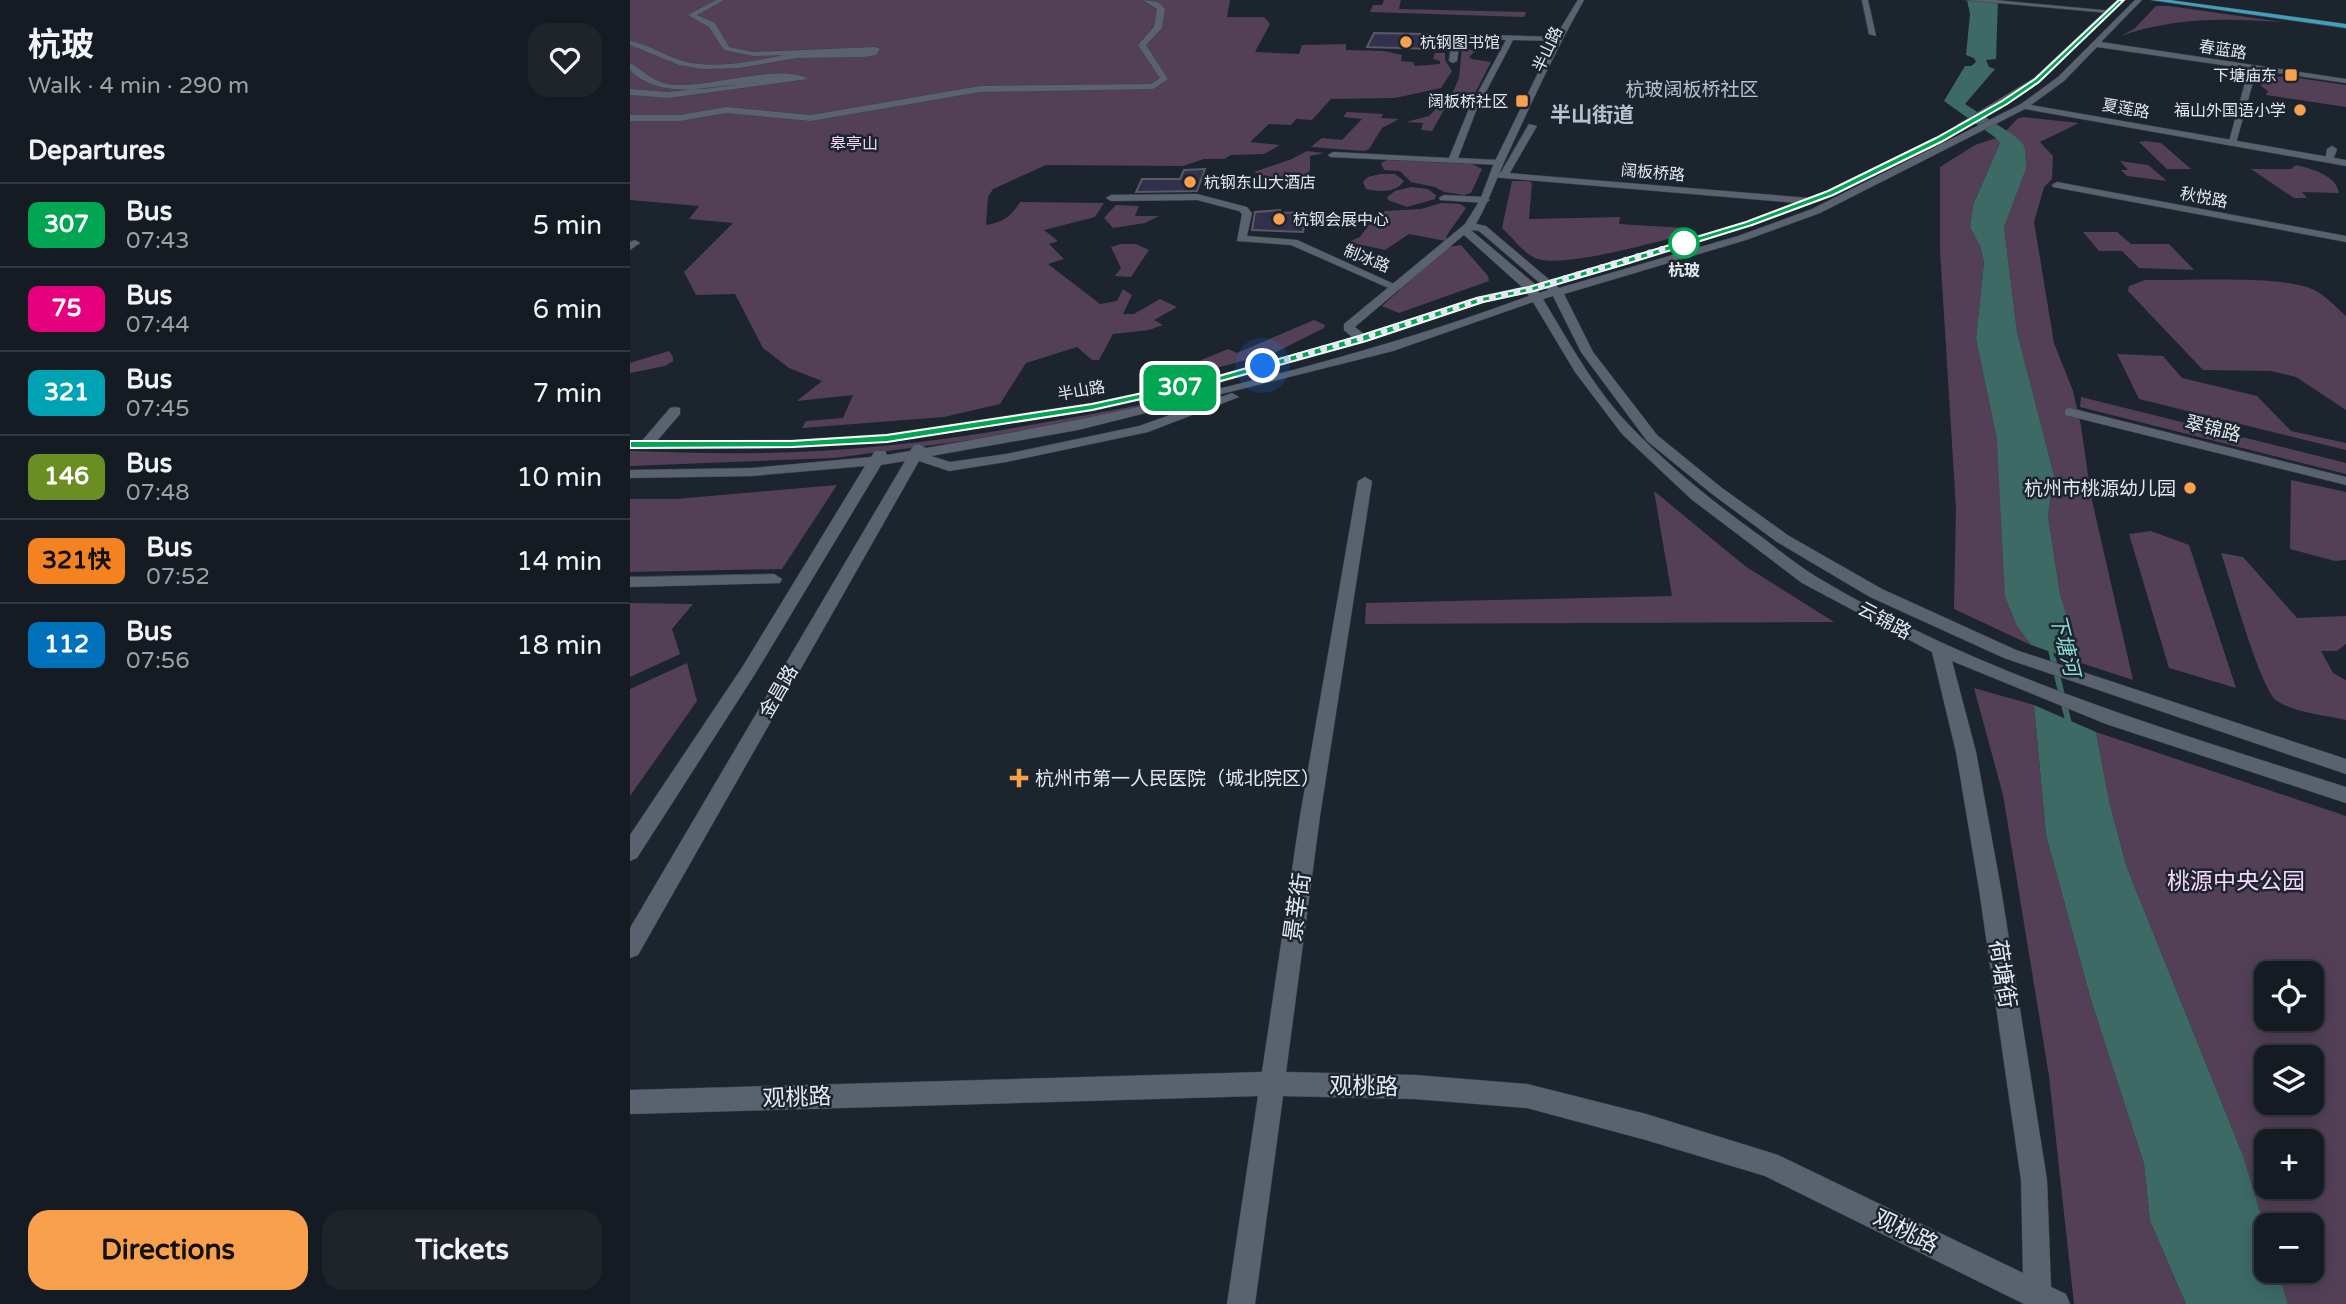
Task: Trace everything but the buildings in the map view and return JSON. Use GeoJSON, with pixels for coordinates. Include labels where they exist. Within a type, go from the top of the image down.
{"type":"FeatureCollection","features":[{"type":"Feature","properties":{"kind":"main road"},"geometry":{"type":"LineString","coordinates":[[630,43],[641,44],[672,61],[691,66],[717,67],[802,56],[864,55],[873,53],[876,49],[733,53],[726,50],[712,25],[692,15],[721,0]]}},
{"type":"Feature","properties":{"kind":"main road"},"geometry":{"type":"LineString","coordinates":[[630,118],[680,118],[726,110],[811,118],[852,113],[972,89],[1153,86],[1164,79],[1142,46],[1158,28],[1161,9],[1156,3],[1146,0]]}},
{"type":"Feature","properties":{"kind":"main road","name":"半山路"},"geometry":{"type":"LineString","coordinates":[[1362,338],[1348,327],[1472,230],[1499,175],[1499,163],[1559,39],[1581,0]]}},
{"type":"Feature","properties":{"kind":"main road","name":"半山路"},"geometry":{"type":"LineString","coordinates":[[1573,35],[1593,0]]}},
{"type":"Feature","properties":{"kind":"main road"},"geometry":{"type":"LineString","coordinates":[[1865,0],[1873,34]]}},
{"type":"Feature","properties":{"kind":"main road"},"geometry":{"type":"LineString","coordinates":[[1968,0],[2109,11]]}},
{"type":"Feature","properties":{"kind":"main road"},"geometry":{"type":"LineString","coordinates":[[1552,288],[1809,201],[1938,140],[1986,113],[2045,74],[2121,0]]}},
{"type":"Feature","properties":{"kind":"main road"},"geometry":{"type":"LineString","coordinates":[[1362,338],[1480,300],[1533,293],[1732,241],[1816,211],[2024,106],[2061,79],[2139,0]]}},
{"type":"Feature","properties":{"kind":"main road"},"geometry":{"type":"LineString","coordinates":[[2154,0],[2346,24]]}},
{"type":"Feature","properties":{"kind":"main road"},"geometry":{"type":"LineString","coordinates":[[2182,0],[2346,24]]}},
{"type":"Feature","properties":{"kind":"main road"},"geometry":{"type":"LineString","coordinates":[[1453,61],[1455,36],[1559,39]]}},
{"type":"Feature","properties":{"kind":"main road"},"geometry":{"type":"LineString","coordinates":[[1452,160],[1472,110],[1511,37]]}},
{"type":"Feature","properties":{"kind":"main road","name":"春蓝路"},"geometry":{"type":"LineString","coordinates":[[2096,44],[2346,81]]}},
{"type":"Feature","properties":{"kind":"main road"},"geometry":{"type":"LineString","coordinates":[[630,65],[633,71],[659,85],[673,87],[784,77],[804,79],[668,95],[630,92]]}},
{"type":"Feature","properties":{"kind":"main road"},"geometry":{"type":"LineString","coordinates":[[2231,143],[2253,68]]}},
{"type":"Feature","properties":{"kind":"main road","name":"夏莲路"},"geometry":{"type":"LineString","coordinates":[[2024,106],[2346,163]]}},
{"type":"Feature","properties":{"kind":"main road","name":"半山路"},"geometry":{"type":"LineString","coordinates":[[1472,230],[1499,175],[1518,156],[1535,117]]}},
{"type":"Feature","properties":{"kind":"main road"},"geometry":{"type":"LineString","coordinates":[[2329,160],[2332,149]]}},
{"type":"Feature","properties":{"kind":"main road"},"geometry":{"type":"LineString","coordinates":[[1333,155],[1499,163]]}},
{"type":"Feature","properties":{"kind":"main road","name":"阔板桥路"},"geometry":{"type":"LineString","coordinates":[[1499,175],[1809,201]]}},
{"type":"Feature","properties":{"kind":"main road","name":"秋悦路"},"geometry":{"type":"LineString","coordinates":[[2057,185],[2346,239]]}},
{"type":"Feature","properties":{"kind":"main road","name":"制冰路"},"geometry":{"type":"LineString","coordinates":[[1111,198],[1198,197],[1243,209],[1247,214],[1241,239],[1293,242],[1397,288]]}},
{"type":"Feature","properties":{"kind":"main road"},"geometry":{"type":"LineString","coordinates":[[1444,198],[1485,200]]}},
{"type":"Feature","properties":{"kind":"main road"},"geometry":{"type":"LineString","coordinates":[[1472,230],[1552,288]]}},
{"type":"Feature","properties":{"kind":"main road"},"geometry":{"type":"LineString","coordinates":[[1472,230],[1533,293]]}},
{"type":"Feature","properties":{"kind":"main road","name":"云锦路"},"geometry":{"type":"LineString","coordinates":[[1552,288],[1587,352],[1652,438],[1717,491],[1783,539],[1876,593],[2010,654],[2346,767]]}},
{"type":"Feature","properties":{"kind":"main road","name":"半山路"},"geometry":{"type":"LineString","coordinates":[[630,474],[752,471],[877,461],[1078,426],[1320,365],[1452,328],[1533,293]]}},
{"type":"Feature","properties":{"kind":"main road","name":"云锦路"},"geometry":{"type":"LineString","coordinates":[[1533,293],[1581,372],[1628,430],[1696,496],[1808,579],[1940,649],[2029,685],[2092,710],[2346,796]]}},
{"type":"Feature","properties":{"kind":"main road","name":"半山路"},"geometry":{"type":"LineString","coordinates":[[630,445],[792,444],[925,434],[1092,407],[1213,380],[1362,338]]}},
{"type":"Feature","properties":{"kind":"main road"},"geometry":{"type":"LineString","coordinates":[[646,445],[675,411]]}},
{"type":"Feature","properties":{"kind":"main road","name":"翠锦路"},"geometry":{"type":"LineString","coordinates":[[2070,412],[2346,481]]}},
{"type":"Feature","properties":{"kind":"main road","name":"金昌路"},"geometry":{"type":"LineString","coordinates":[[630,948],[915,456],[925,434]]}},
{"type":"Feature","properties":{"kind":"main road","name":"金昌路"},"geometry":{"type":"LineString","coordinates":[[630,852],[749,670],[877,461],[887,438]]}},
{"type":"Feature","properties":{"kind":"main road","name":"景莘街"},"geometry":{"type":"LineString","coordinates":[[1241,1304],[1310,817],[1365,481]]}},
{"type":"Feature","properties":{"kind":"main road"},"geometry":{"type":"LineString","coordinates":[[630,582],[774,579]]}},
{"type":"Feature","properties":{"kind":"main road","name":"荷塘街"},"geometry":{"type":"LineString","coordinates":[[1940,649],[1966,752],[1992,902],[2034,1180],[2044,1301]]}},
{"type":"Feature","properties":{"kind":"main road","name":"观桃路"},"geometry":{"type":"LineString","coordinates":[[630,1102],[1273,1084],[1415,1087],[1527,1096],[1646,1127],[1769,1164],[2044,1301]]}},
{"type":"Feature","properties":{"kind":"green space","name":"皋亭山"},"geometry":{"type":"Polygon","coordinates":[[[630,0],[1230,0],[1227,17],[1264,17],[1270,24],[1255,52],[1299,54],[1302,45],[1346,44],[1346,50],[1384,51],[1402,55],[1401,61],[1413,62],[1415,66],[1440,64],[1440,61],[1433,59],[1435,53],[1445,53],[1445,60],[1452,71],[1441,88],[1395,98],[1331,99],[1312,120],[1296,119],[1291,125],[1269,124],[1250,142],[1280,145],[1264,154],[1204,159],[1183,166],[1046,165],[993,189],[988,197],[986,225],[1006,218],[1020,202],[1104,203],[1095,217],[1044,230],[1058,241],[1049,244],[1064,259],[1048,264],[1100,304],[1117,301],[1123,289],[1132,295],[1123,314],[1134,314],[1160,299],[1177,307],[1154,320],[1163,325],[1149,330],[1113,334],[1099,360],[1092,360],[1077,347],[1026,363],[1000,404],[944,417],[802,428],[806,421],[843,418],[853,395],[797,401],[822,381],[789,368],[763,348],[735,294],[696,295],[684,272],[733,223],[689,219],[699,206],[630,200],[630,0]]]}},
{"type":"Feature","properties":{"kind":"green space"},"geometry":{"type":"Polygon","coordinates":[[[1384,0],[1401,0],[1399,9],[1526,12],[1524,17],[1370,12],[1373,5],[1382,5],[1384,0]]]}},
{"type":"Feature","properties":{"kind":"green space"},"geometry":{"type":"Polygon","coordinates":[[[2156,6],[2282,22],[2200,20],[2160,25],[2121,36],[2134,29],[2156,6]]]}},
{"type":"Feature","properties":{"kind":"green space"},"geometry":{"type":"Polygon","coordinates":[[[1462,47],[1475,51],[1469,57],[1472,59],[1491,62],[1473,97],[1452,96],[1432,131],[1421,130],[1423,123],[1406,122],[1429,116],[1453,92],[1459,78],[1462,47]]]}},
{"type":"Feature","properties":{"kind":"green space"},"geometry":{"type":"Polygon","coordinates":[[[2284,76],[2346,85],[2346,107],[2266,95],[2268,91],[2261,86],[2262,79],[2284,76]]]}},
{"type":"Feature","properties":{"kind":"green space"},"geometry":{"type":"Polygon","coordinates":[[[1347,112],[1383,114],[1381,118],[1399,119],[1382,128],[1369,149],[1364,151],[1311,147],[1322,138],[1342,140],[1362,119],[1343,117],[1347,112]]]}},
{"type":"Feature","properties":{"kind":"green space"},"geometry":{"type":"Polygon","coordinates":[[[2023,117],[2079,123],[2040,142],[2053,156],[2052,179],[2044,187],[2034,222],[2054,343],[2073,391],[2091,496],[2133,680],[2081,663],[2060,594],[2048,516],[2054,475],[2017,332],[2004,227],[2015,136],[2006,131],[2017,119],[2023,117]]]}},
{"type":"Feature","properties":{"kind":"green space"},"geometry":{"type":"Polygon","coordinates":[[[1996,138],[2000,143],[1973,205],[1970,227],[1980,246],[1984,262],[1976,339],[1997,440],[2017,626],[2031,645],[1954,609],[1956,508],[1940,250],[1940,167],[1975,145],[1996,138]]]}},
{"type":"Feature","properties":{"kind":"green space"},"geometry":{"type":"Polygon","coordinates":[[[2139,142],[2161,143],[2191,169],[2167,169],[2139,142]]]}},
{"type":"Feature","properties":{"kind":"green space"},"geometry":{"type":"Polygon","coordinates":[[[1307,151],[1324,153],[1310,156],[1310,170],[1305,178],[1274,179],[1254,172],[1292,159],[1307,151]]]}},
{"type":"Feature","properties":{"kind":"green space"},"geometry":{"type":"Polygon","coordinates":[[[1387,160],[1472,164],[1482,169],[1471,193],[1464,195],[1411,182],[1400,171],[1384,170],[1381,163],[1387,160]]]}},
{"type":"Feature","properties":{"kind":"green space"},"geometry":{"type":"Polygon","coordinates":[[[2120,161],[2148,165],[2167,181],[2127,176],[2121,170],[2128,170],[2120,161]]]}},
{"type":"Feature","properties":{"kind":"green space"},"geometry":{"type":"Polygon","coordinates":[[[2296,165],[2328,177],[2339,193],[2302,192],[2307,198],[2294,198],[2251,169],[2291,169],[2296,165]]]}},
{"type":"Feature","properties":{"kind":"green space"},"geometry":{"type":"Polygon","coordinates":[[[1395,174],[1404,181],[1392,190],[1366,189],[1363,182],[1368,177],[1395,174]]]}},
{"type":"Feature","properties":{"kind":"green space"},"geometry":{"type":"Polygon","coordinates":[[[1512,181],[1532,183],[1529,219],[1620,217],[1619,224],[1685,228],[1686,235],[1584,258],[1545,260],[1533,257],[1502,228],[1512,181]]]}},
{"type":"Feature","properties":{"kind":"green space"},"geometry":{"type":"Polygon","coordinates":[[[1411,187],[1428,189],[1436,195],[1435,199],[1407,207],[1388,200],[1387,197],[1395,191],[1411,187]]]}},
{"type":"Feature","properties":{"kind":"green space"},"geometry":{"type":"Polygon","coordinates":[[[1441,203],[1460,204],[1466,208],[1447,235],[1446,241],[1409,234],[1385,250],[1348,242],[1360,237],[1375,216],[1385,211],[1421,209],[1441,203]]]}},
{"type":"Feature","properties":{"kind":"green space"},"geometry":{"type":"Polygon","coordinates":[[[1116,205],[1139,206],[1135,216],[1159,216],[1145,223],[1113,228],[1104,218],[1116,205]]]}},
{"type":"Feature","properties":{"kind":"green space"},"geometry":{"type":"Polygon","coordinates":[[[2083,232],[2117,232],[2131,244],[2169,244],[2194,270],[2139,268],[2122,251],[2099,251],[2083,232]]]}},
{"type":"Feature","properties":{"kind":"green space"},"geometry":{"type":"Polygon","coordinates":[[[1136,244],[1149,250],[1131,277],[1115,276],[1121,268],[1111,247],[1136,244]]]}},
{"type":"Feature","properties":{"kind":"green space"},"geometry":{"type":"Polygon","coordinates":[[[1461,245],[1488,276],[1489,281],[1399,313],[1382,306],[1448,247],[1461,245]]]}},
{"type":"Feature","properties":{"kind":"green space"},"geometry":{"type":"Polygon","coordinates":[[[2145,280],[2279,282],[2312,289],[2321,294],[2346,316],[2346,410],[2296,377],[2271,371],[2203,370],[2128,291],[2129,286],[2145,280]]]}},
{"type":"Feature","properties":{"kind":"green space"},"geometry":{"type":"Polygon","coordinates":[[[1314,320],[1325,325],[1324,328],[1276,352],[1179,378],[1169,376],[1168,371],[1174,366],[1194,363],[1228,349],[1237,353],[1314,320]]]}},
{"type":"Feature","properties":{"kind":"green space"},"geometry":{"type":"Polygon","coordinates":[[[669,351],[673,361],[665,366],[630,373],[630,363],[669,351]]]}},
{"type":"Feature","properties":{"kind":"green space"},"geometry":{"type":"Polygon","coordinates":[[[2117,354],[2163,356],[2182,378],[2257,396],[2291,431],[2346,443],[2346,450],[2139,399],[2117,354]]]}},
{"type":"Feature","properties":{"kind":"green space"},"geometry":{"type":"Polygon","coordinates":[[[2081,397],[2346,463],[2346,474],[2080,407],[2081,397]]]}},
{"type":"Feature","properties":{"kind":"green space"},"geometry":{"type":"Polygon","coordinates":[[[1161,403],[1031,432],[834,458],[630,466],[630,451],[756,453],[851,449],[983,433],[1161,403]]]}},
{"type":"Feature","properties":{"kind":"green space"},"geometry":{"type":"Polygon","coordinates":[[[2291,480],[2346,492],[2346,560],[2335,561],[2290,549],[2291,480]]]}},
{"type":"Feature","properties":{"kind":"green space"},"geometry":{"type":"Polygon","coordinates":[[[837,485],[782,569],[630,572],[630,499],[676,499],[837,485]]]}},
{"type":"Feature","properties":{"kind":"green space"},"geometry":{"type":"Polygon","coordinates":[[[1654,491],[1745,566],[1834,622],[1365,624],[1366,603],[1672,596],[1654,491]]]}},
{"type":"Feature","properties":{"kind":"green space"},"geometry":{"type":"Polygon","coordinates":[[[2151,531],[2189,545],[2236,688],[2169,668],[2129,534],[2151,531]]]}},
{"type":"Feature","properties":{"kind":"green space"},"geometry":{"type":"Polygon","coordinates":[[[2221,553],[2243,557],[2297,618],[2346,616],[2346,644],[2337,651],[2321,651],[2333,673],[2346,680],[2346,720],[2292,708],[2277,701],[2270,692],[2254,655],[2221,553]]]}},
{"type":"Feature","properties":{"kind":"green space"},"geometry":{"type":"Polygon","coordinates":[[[630,603],[693,604],[672,629],[680,654],[630,677],[630,603]]]}},
{"type":"Feature","properties":{"kind":"green space"},"geometry":{"type":"Polygon","coordinates":[[[687,663],[697,701],[630,796],[630,689],[687,663]]]}},
{"type":"Feature","properties":{"kind":"green space"},"geometry":{"type":"Polygon","coordinates":[[[1974,688],[2034,705],[2046,835],[2091,1000],[2144,1164],[2150,1221],[2186,1304],[2074,1304],[2049,1076],[2003,795],[1974,688]]]}},
{"type":"Feature","properties":{"kind":"green space","name":"桃源中央公园"},"geometry":{"type":"Polygon","coordinates":[[[2096,732],[2346,816],[2346,1304],[2288,1304],[2282,1283],[2324,1283],[2324,1213],[2260,1213],[2256,1199],[2324,1199],[2324,1129],[2254,1129],[2254,1192],[2244,1158],[2127,868],[2110,805],[2096,732]]]}},
{"type":"Feature","properties":{"kind":"water"},"geometry":{"type":"Polygon","coordinates":[[[1967,0],[1998,1],[1996,59],[1986,60],[1989,67],[1995,69],[1965,104],[2015,136],[2025,150],[2026,168],[2004,227],[2017,332],[2054,475],[2048,516],[2060,594],[2081,663],[2031,645],[2017,626],[2005,596],[1997,440],[1976,339],[1984,262],[1980,246],[1970,227],[1973,205],[2000,143],[1944,101],[1965,66],[1976,62],[1974,58],[1966,55],[1970,14],[1967,0]]]}},
{"type":"Feature","properties":{"kind":"water"},"geometry":{"type":"Polygon","coordinates":[[[2034,705],[2096,732],[2110,805],[2127,868],[2244,1158],[2260,1213],[2254,1213],[2254,1283],[2282,1283],[2288,1304],[2186,1304],[2150,1221],[2144,1164],[2091,1000],[2046,835],[2034,705]]]}},
{"type":"Feature","properties":{"kind":"waterway","name":"下塘河"},"geometry":{"type":"LineString","coordinates":[[2049,645],[2053,661]]}},
{"type":"Feature","properties":{"kind":"waterway","name":"下塘河"},"geometry":{"type":"LineString","coordinates":[[2053,659],[2069,724]]}},
{"type":"Feature","properties":{"kind":"bus line","name":"307"},"geometry":{"type":"LineString","coordinates":[[630,445],[792,444],[887,438],[1092,407],[1213,380],[1362,338],[1480,300],[1531,289],[1623,262],[1749,223],[1830,193],[1938,140],[2005,102],[2037,80],[2121,0]]}},
{"type":"Feature","properties":{"kind":"place","name":"杭钢图书馆"},"geometry":{"type":"Point","coordinates":[1406,42]}},
{"type":"Feature","properties":{"kind":"place","name":"下塘庙东"},"geometry":{"type":"Point","coordinates":[2291,75]}},
{"type":"Feature","properties":{"kind":"place","name":"阔板桥社区"},"geometry":{"type":"Point","coordinates":[1522,101]}},
{"type":"Feature","properties":{"kind":"place","name":"福山外国语小学"},"geometry":{"type":"Point","coordinates":[2300,110]}},
{"type":"Feature","properties":{"kind":"place","name":"杭钢东山大酒店"},"geometry":{"type":"Point","coordinates":[1190,182]}},
{"type":"Feature","properties":{"kind":"place","name":"杭钢会展中心"},"geometry":{"type":"Point","coordinates":[1279,219]}},
{"type":"Feature","properties":{"kind":"place","name":"杭玻"},"geometry":{"type":"Point","coordinates":[1684,243]}},
{"type":"Feature","properties":{"kind":"place","name":"杭州市桃源幼儿园"},"geometry":{"type":"Point","coordinates":[2190,488]}},
{"type":"Feature","properties":{"kind":"place","name":"杭州市第一人民医院（城北院区）"},"geometry":{"type":"Point","coordinates":[1019,778]}},
{"type":"Feature","properties":{"kind":"district","name":"杭玻阔板桥社区"},"geometry":{"type":"Point","coordinates":[1692,89]}},
{"type":"Feature","properties":{"kind":"district","name":"半山街道"},"geometry":{"type":"Point","coordinates":[1592,115]}},
{"type":"Feature","properties":{"kind":"route"},"geometry":{"type":"LineString","coordinates":[[1263,366],[1422,320],[1480,300],[1531,289],[1693,240],[1684,243]]}}]}
